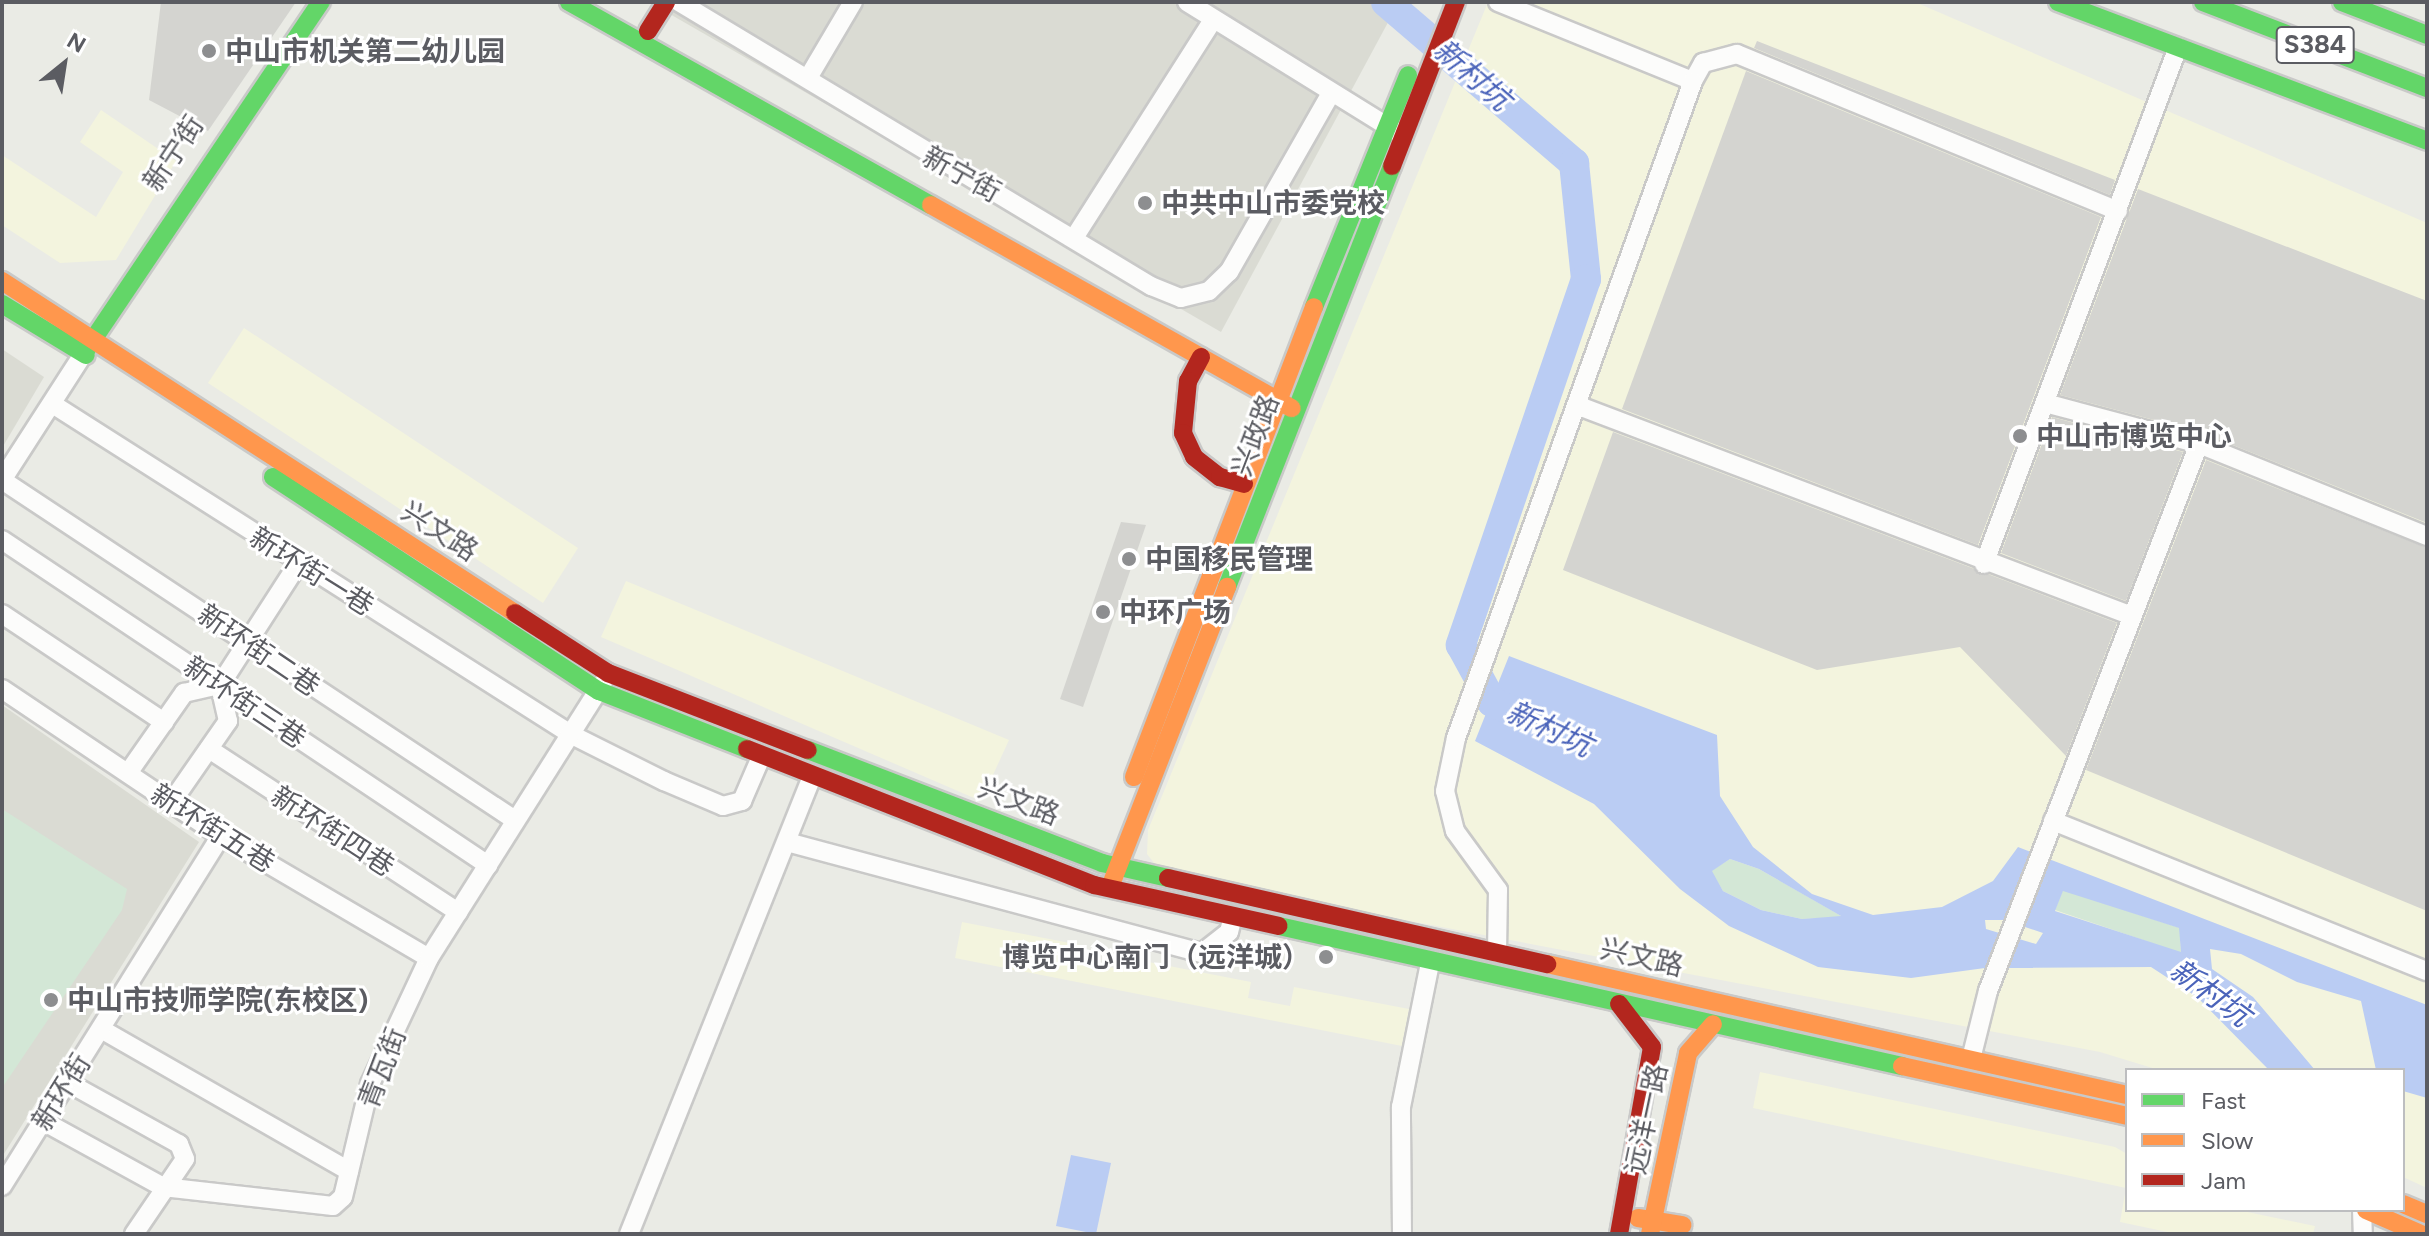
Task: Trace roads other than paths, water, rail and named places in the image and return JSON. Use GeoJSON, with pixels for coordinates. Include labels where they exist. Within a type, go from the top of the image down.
{"type":"FeatureCollection","features":[{"type":"Feature","properties":{"kind":"main road","name":"新宁街"},"geometry":{"type":"LineString","coordinates":[[85,344],[308,2]]}},
{"type":"Feature","properties":{"kind":"main road"},"geometry":{"type":"LineString","coordinates":[[85,344],[321,2]]}},
{"type":"Feature","properties":{"kind":"main road"},"geometry":{"type":"LineString","coordinates":[[569,2],[1201,357],[1280,392]]}},
{"type":"Feature","properties":{"kind":"main road","name":"新宁街"},"geometry":{"type":"LineString","coordinates":[[596,2],[1298,402]]}},
{"type":"Feature","properties":{"kind":"main road"},"geometry":{"type":"LineString","coordinates":[[648,31],[666,2]]}},
{"type":"Feature","properties":{"kind":"main road","name":"兴政路"},"geometry":{"type":"LineString","coordinates":[[1408,100],[1438,2]]}},
{"type":"Feature","properties":{"kind":"main road","name":"兴政路"},"geometry":{"type":"LineString","coordinates":[[1110,866],[1244,484],[1280,392],[1408,100],[1456,2]]}},
{"type":"Feature","properties":{"kind":"main road"},"geometry":{"type":"LineString","coordinates":[[2058,2],[2427,141]]}},
{"type":"Feature","properties":{"kind":"main road","name":"S384"},"geometry":{"type":"LineString","coordinates":[[2203,2],[2427,88]]}},
{"type":"Feature","properties":{"kind":"main road","name":"S384"},"geometry":{"type":"LineString","coordinates":[[2342,2],[2427,35]]}},
{"type":"Feature","properties":{"kind":"main road","name":"兴政路"},"geometry":{"type":"LineString","coordinates":[[1102,887],[1298,402],[1395,131]]}},
{"type":"Feature","properties":{"kind":"main road","name":"兴文路"},"geometry":{"type":"LineString","coordinates":[[2,281],[85,344],[599,691],[761,757],[1102,887],[1232,920],[2125,1116]]}},
{"type":"Feature","properties":{"kind":"main road","name":"兴文路"},"geometry":{"type":"LineString","coordinates":[[2,304],[85,344],[608,673],[1110,866],[2125,1095]]}},
{"type":"Feature","properties":{"kind":"main road"},"geometry":{"type":"LineString","coordinates":[[1201,357],[1188,381],[1183,433],[1194,457],[1220,477],[1244,484]]}},
{"type":"Feature","properties":{"kind":"main road"},"geometry":{"type":"LineString","coordinates":[[1619,1004],[1652,1047],[1619,1234]]}},
{"type":"Feature","properties":{"kind":"main road","name":"远洋一路"},"geometry":{"type":"LineString","coordinates":[[1651,1228],[1688,1053],[1713,1024]]}},
{"type":"Feature","properties":{"kind":"main road"},"geometry":{"type":"LineString","coordinates":[[2405,1205],[2427,1214]]}},
{"type":"Feature","properties":{"kind":"main road"},"geometry":{"type":"LineString","coordinates":[[2369,1212],[2421,1234]]}},
{"type":"Feature","properties":{"kind":"main road"},"geometry":{"type":"LineString","coordinates":[[1622,1215],[1651,1228],[1682,1225]]}},
{"type":"Feature","properties":{"kind":"street"},"geometry":{"type":"LineString","coordinates":[[679,2],[1074,238],[1181,298],[1209,291],[1229,272],[1330,95]]}},
{"type":"Feature","properties":{"kind":"street"},"geometry":{"type":"LineString","coordinates":[[808,78],[853,2]]}},
{"type":"Feature","properties":{"kind":"street"},"geometry":{"type":"LineString","coordinates":[[1187,2],[1330,95],[1395,131]]}},
{"type":"Feature","properties":{"kind":"street"},"geometry":{"type":"LineString","coordinates":[[1498,2],[1693,81]]}},
{"type":"Feature","properties":{"kind":"street"},"geometry":{"type":"LineString","coordinates":[[1074,238],[1213,20]]}},
{"type":"Feature","properties":{"kind":"street"},"geometry":{"type":"LineString","coordinates":[[1984,564],[2178,47]]}},
{"type":"Feature","properties":{"kind":"street"},"geometry":{"type":"LineString","coordinates":[[1497,953],[1498,890],[1455,831],[1445,791],[1465,712],[1579,406],[1693,81],[1703,63],[1737,54],[2118,211]]}},
{"type":"Feature","properties":{"kind":"street"},"geometry":{"type":"LineString","coordinates":[[2,480],[54,405],[85,344]]}},
{"type":"Feature","properties":{"kind":"street"},"geometry":{"type":"LineString","coordinates":[[2045,403],[2199,444],[2427,536]]}},
{"type":"Feature","properties":{"kind":"street","name":"新环街一巷"},"geometry":{"type":"LineString","coordinates":[[54,405],[298,564],[572,735],[723,806],[742,801],[751,791],[761,757]]}},
{"type":"Feature","properties":{"kind":"street"},"geometry":{"type":"LineString","coordinates":[[1579,406],[1984,564],[2132,616]]}},
{"type":"Feature","properties":{"kind":"street"},"geometry":{"type":"LineString","coordinates":[[1971,1059],[1988,991],[2199,444]]}},
{"type":"Feature","properties":{"kind":"street","name":"新环街二巷"},"geometry":{"type":"LineString","coordinates":[[2,480],[515,820]]}},
{"type":"Feature","properties":{"kind":"street","name":"新环街三巷"},"geometry":{"type":"LineString","coordinates":[[2,540],[488,865]]}},
{"type":"Feature","properties":{"kind":"street"},"geometry":{"type":"LineString","coordinates":[[128,773],[184,693],[220,685],[298,564]]}},
{"type":"Feature","properties":{"kind":"street"},"geometry":{"type":"LineString","coordinates":[[2,614],[164,722]]}},
{"type":"Feature","properties":{"kind":"street","name":"青瓦街"},"geometry":{"type":"LineString","coordinates":[[43,1121],[165,1188],[333,1206],[349,1171],[370,1084],[429,958],[572,735],[608,673]]}},
{"type":"Feature","properties":{"kind":"street"},"geometry":{"type":"LineString","coordinates":[[171,803],[228,721],[220,685]]}},
{"type":"Feature","properties":{"kind":"street","name":"新环街五巷"},"geometry":{"type":"LineString","coordinates":[[2,689],[221,836],[429,958]]}},
{"type":"Feature","properties":{"kind":"street","name":"新环街四巷"},"geometry":{"type":"LineString","coordinates":[[209,749],[458,912]]}},
{"type":"Feature","properties":{"kind":"street"},"geometry":{"type":"LineString","coordinates":[[629,1234],[812,777]]}},
{"type":"Feature","properties":{"kind":"street"},"geometry":{"type":"LineString","coordinates":[[2053,821],[2427,971]]}},
{"type":"Feature","properties":{"kind":"street","name":"新环街"},"geometry":{"type":"LineString","coordinates":[[2,1186],[221,836]]}},
{"type":"Feature","properties":{"kind":"street"},"geometry":{"type":"LineString","coordinates":[[787,842],[1202,953],[1229,932],[1232,920]]}},
{"type":"Feature","properties":{"kind":"street"},"geometry":{"type":"LineString","coordinates":[[1402,1234],[1401,1107],[1430,963]]}},
{"type":"Feature","properties":{"kind":"street"},"geometry":{"type":"LineString","coordinates":[[101,1029],[349,1171]]}},
{"type":"Feature","properties":{"kind":"street"},"geometry":{"type":"LineString","coordinates":[[67,1082],[179,1144],[185,1159],[134,1234]]}},
{"type":"Feature","properties":{"kind":"street"},"geometry":{"type":"LineString","coordinates":[[2363,1234],[2364,1212]]}},
{"type":"Feature","properties":{"kind":"water"},"geometry":{"type":"Polygon","coordinates":[[[1509,656],[1717,735],[1720,796],[1753,847],[1812,894],[1873,915],[1942,907],[1993,881],[2018,847],[2427,1005],[2427,1098],[2405,1092],[2405,1068],[2376,1068],[2361,1001],[2297,982],[2241,954],[2210,949],[2212,969],[2253,997],[2313,1068],[2267,1068],[2197,997],[2151,967],[1985,968],[1911,978],[1818,967],[1729,926],[1680,889],[1594,804],[1475,741],[1509,656]],[[1730,859],[1712,871],[1723,891],[1761,910],[1802,919],[1841,916],[1759,869],[1730,859]],[[2063,891],[2055,911],[2181,952],[2179,928],[2063,891]],[[1985,920],[1986,929],[2036,944],[2043,933],[2004,920],[1985,920]]]}},
{"type":"Feature","properties":{"kind":"water"},"geometry":{"type":"Polygon","coordinates":[[[1071,1155],[1111,1163],[1096,1234],[1056,1226],[1071,1155]]]}},
{"type":"Feature","properties":{"kind":"waterway","name":"新村坑"},"geometry":{"type":"LineString","coordinates":[[1386,2],[1574,163],[1586,279],[1461,645],[1492,702],[1527,717]]}},
{"type":"Feature","properties":{"kind":"place","name":"中山市机关第二幼儿园"},"geometry":{"type":"Point","coordinates":[209,51]}},
{"type":"Feature","properties":{"kind":"place","name":"中共中山市委党校"},"geometry":{"type":"Point","coordinates":[1145,203]}},
{"type":"Feature","properties":{"kind":"place","name":"中山市博览中心"},"geometry":{"type":"Point","coordinates":[2020,436]}},
{"type":"Feature","properties":{"kind":"place","name":"中国移民管理"},"geometry":{"type":"Point","coordinates":[1129,559]}},
{"type":"Feature","properties":{"kind":"place","name":"中环广场"},"geometry":{"type":"Point","coordinates":[1103,612]}},
{"type":"Feature","properties":{"kind":"place","name":"博览中心南门（远洋城）"},"geometry":{"type":"Point","coordinates":[1326,957]}},
{"type":"Feature","properties":{"kind":"place","name":"中山市技师学院(东校区)"},"geometry":{"type":"Point","coordinates":[51,1000]}}]}
